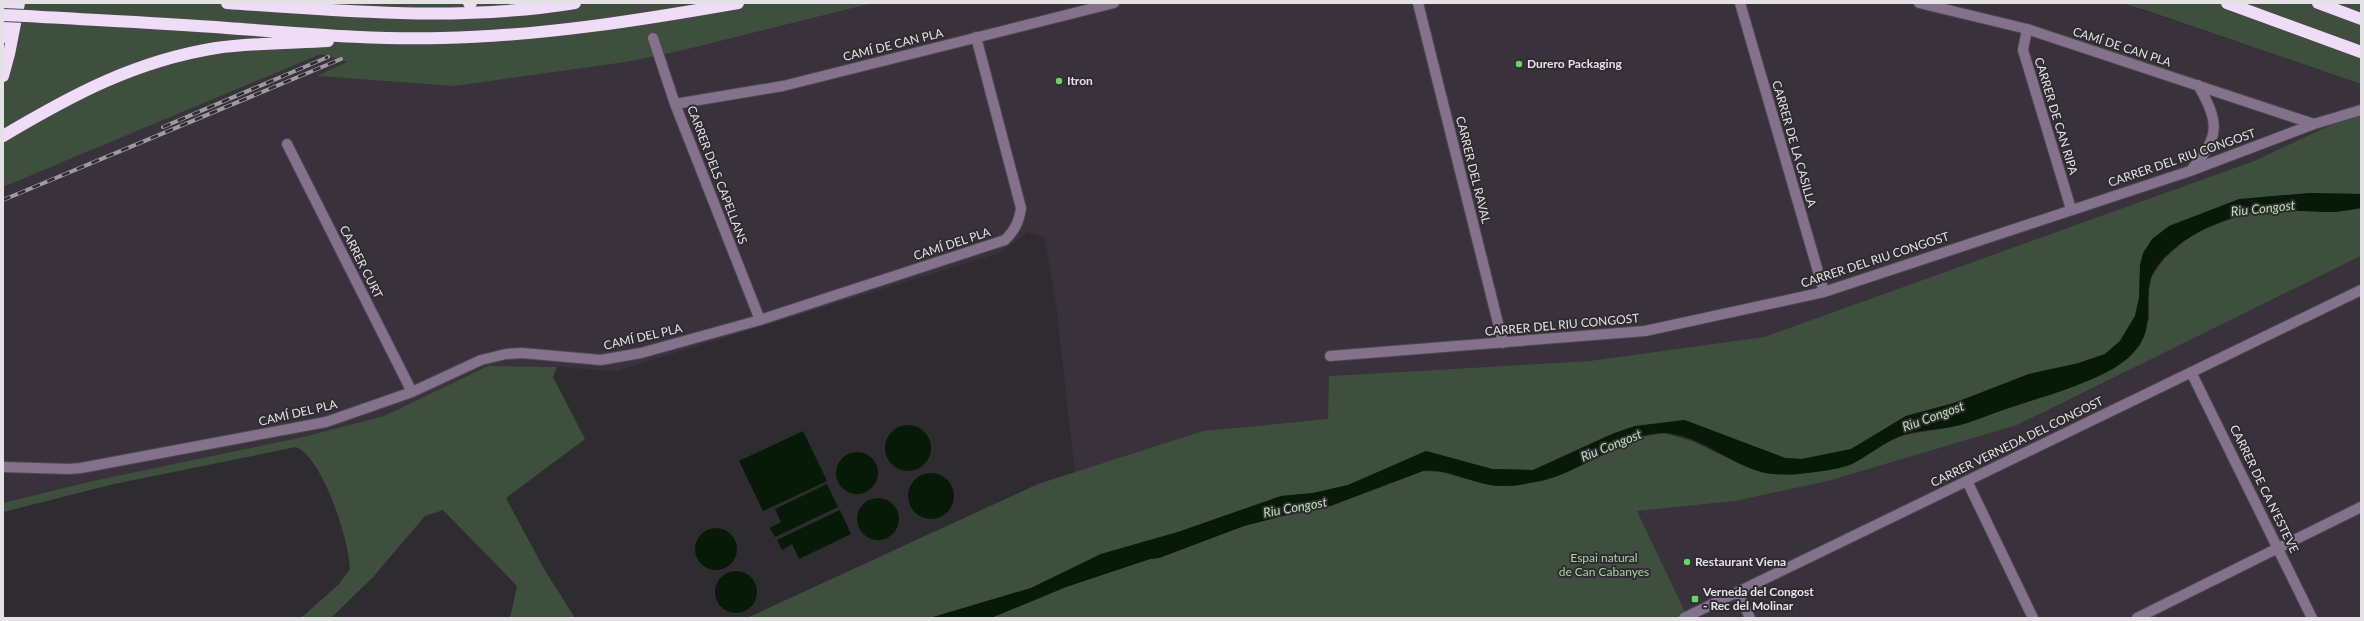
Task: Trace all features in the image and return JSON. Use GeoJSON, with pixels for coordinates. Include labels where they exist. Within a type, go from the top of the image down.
{"type":"FeatureCollection","features":[{"type":"Feature","properties":{"kind":"highway"},"geometry":{"type":"LineString","coordinates":[[3,37],[9,3]]}},
{"type":"Feature","properties":{"kind":"highway"},"geometry":{"type":"LineString","coordinates":[[3,76],[10,54],[19,3]]}},
{"type":"Feature","properties":{"kind":"highway"},"geometry":{"type":"LineString","coordinates":[[227,3],[353,11],[472,13],[542,8],[575,3]]}},
{"type":"Feature","properties":{"kind":"highway"},"geometry":{"type":"LineString","coordinates":[[3,136],[86,89],[123,72],[172,57],[229,47],[383,39],[444,38],[534,32],[628,21],[738,3]]}},
{"type":"Feature","properties":{"kind":"highway"},"geometry":{"type":"LineString","coordinates":[[2228,3],[2361,52]]}},
{"type":"Feature","properties":{"kind":"highway"},"geometry":{"type":"LineString","coordinates":[[2318,3],[2361,19]]}},
{"type":"Feature","properties":{"kind":"highway"},"geometry":{"type":"LineString","coordinates":[[3,15],[141,22],[383,39]]}},
{"type":"Feature","properties":{"kind":"street","name":"CAMÍ DE CAN PLA"},"geometry":{"type":"LineString","coordinates":[[675,104],[783,86],[1114,3]]}},
{"type":"Feature","properties":{"kind":"street","name":"CARRER DEL RAVAL"},"geometry":{"type":"LineString","coordinates":[[1418,3],[1503,342]]}},
{"type":"Feature","properties":{"kind":"street","name":"CARRER DE LA CASILLA"},"geometry":{"type":"LineString","coordinates":[[1740,3],[1824,292]]}},
{"type":"Feature","properties":{"kind":"street","name":"CAMÍ DE CAN PLA"},"geometry":{"type":"LineString","coordinates":[[1919,3],[2027,29],[2314,124]]}},
{"type":"Feature","properties":{"kind":"street","name":"CARRER DE CAN RIPA"},"geometry":{"type":"LineString","coordinates":[[2027,29],[2023,50],[2071,209]]}},
{"type":"Feature","properties":{"kind":"street","name":"CAMÍ DEL PLA"},"geometry":{"type":"LineString","coordinates":[[3,467],[69,470],[179,451],[326,422],[412,392],[481,360],[500,355],[522,353],[601,360],[641,353],[760,320],[1005,240],[1014,231],[1022,208],[976,37]]}},
{"type":"Feature","properties":{"kind":"street","name":"CARRER DELS CAPELLANS"},"geometry":{"type":"LineString","coordinates":[[653,38],[675,104],[760,320]]}},
{"type":"Feature","properties":{"kind":"street"},"geometry":{"type":"LineString","coordinates":[[2190,171],[2209,148],[2214,129],[2212,111],[2198,85]]}},
{"type":"Feature","properties":{"kind":"street","name":"CARRER DEL RIU CONGOST"},"geometry":{"type":"LineString","coordinates":[[1330,356],[1645,331],[1824,292],[2071,209],[2190,171],[2314,124],[2361,110]]}},
{"type":"Feature","properties":{"kind":"street","name":"CARRER CURT"},"geometry":{"type":"LineString","coordinates":[[287,144],[412,392]]}},
{"type":"Feature","properties":{"kind":"street","name":"CARRER VERNEDA DEL CONGOST"},"geometry":{"type":"LineString","coordinates":[[1684,618],[2361,290]]}},
{"type":"Feature","properties":{"kind":"street","name":"CARRER DE CA N'ESTEVE"},"geometry":{"type":"LineString","coordinates":[[2191,372],[2279,548],[2312,618]]}},
{"type":"Feature","properties":{"kind":"street"},"geometry":{"type":"LineString","coordinates":[[1967,481],[2033,618]]}},
{"type":"Feature","properties":{"kind":"street"},"geometry":{"type":"LineString","coordinates":[[2137,618],[2361,508]]}},
{"type":"Feature","properties":{"kind":"street"},"geometry":{"type":"LineString","coordinates":[[1738,592],[1750,618]]}},
{"type":"Feature","properties":{"kind":"shaded area"},"geometry":{"type":"Polygon","coordinates":[[[873,3],[2121,3],[2361,84],[2361,111],[2254,161],[1764,337],[1589,361],[1329,376],[1329,419],[1203,431],[1075,473],[1056,304],[1045,237],[1028,232],[1000,253],[616,371],[557,367],[488,366],[384,416],[303,437],[88,482],[3,503],[3,187],[321,54],[347,62],[318,76],[454,86],[626,62],[684,50],[873,3]]]}},
{"type":"Feature","properties":{"kind":"shaded area"},"geometry":{"type":"Polygon","coordinates":[[[2361,256],[2361,618],[1688,618],[1637,511],[1735,501],[1828,481],[2017,425],[2361,256]]]}},
{"type":"Feature","properties":{"kind":"green space"},"geometry":{"type":"Polygon","coordinates":[[[3,3],[873,3],[684,50],[626,62],[454,86],[317,76],[347,62],[321,54],[3,187],[3,3]]]}},
{"type":"Feature","properties":{"kind":"green space"},"geometry":{"type":"Polygon","coordinates":[[[2121,3],[2361,3],[2361,84],[2145,10],[2121,3]]]}},
{"type":"Feature","properties":{"kind":"green space"},"geometry":{"type":"Polygon","coordinates":[[[2361,111],[2361,194],[2310,193],[2254,198],[2231,203],[2169,226],[2140,273],[2139,298],[2135,316],[2120,341],[2105,354],[2075,364],[2029,374],[1954,403],[1906,416],[1851,449],[1802,459],[1785,458],[1688,421],[1635,426],[1611,434],[1533,470],[1492,469],[1426,451],[1348,485],[1313,493],[1281,496],[1178,532],[1101,554],[1031,588],[933,617],[747,618],[1038,484],[1203,431],[1328,419],[1329,376],[1589,361],[1764,337],[2254,161],[2361,111]]]}},
{"type":"Feature","properties":{"kind":"green space","name":"Espai natural de Can Cabanyes"},"geometry":{"type":"Polygon","coordinates":[[[2361,208],[2361,256],[2017,425],[1828,481],[1735,501],[1637,511],[1688,618],[991,618],[1066,587],[1150,559],[1159,558],[1244,526],[1282,516],[1325,508],[1423,471],[1441,472],[1494,486],[1514,486],[1543,481],[1559,475],[1598,458],[1635,438],[1664,433],[1692,441],[1749,468],[1764,473],[1793,475],[1850,465],[1883,444],[1904,435],[1952,427],[2070,388],[2107,372],[2149,320],[2149,289],[2152,276],[2164,259],[2184,241],[2199,231],[2250,212],[2280,210],[2331,212],[2361,208]]]}},
{"type":"Feature","properties":{"kind":"green space"},"geometry":{"type":"Polygon","coordinates":[[[488,366],[557,367],[553,377],[585,439],[506,498],[544,569],[575,618],[510,618],[517,586],[443,510],[425,516],[373,577],[331,618],[301,618],[339,584],[350,569],[345,539],[333,501],[316,467],[306,454],[296,447],[114,484],[3,512],[3,503],[88,482],[303,437],[384,416],[488,366]]]}},
{"type":"Feature","properties":{"kind":"water","name":"Riu Congost"},"geometry":{"type":"Polygon","coordinates":[[[2310,193],[2361,194],[2361,208],[2333,212],[2278,210],[2259,211],[2235,217],[2204,229],[2174,248],[2162,260],[2153,273],[2149,286],[2148,320],[2144,337],[2134,352],[2120,364],[2104,374],[2086,382],[1968,423],[1904,435],[1890,441],[1845,467],[1813,472],[1773,474],[1745,466],[1692,439],[1663,433],[1647,435],[1632,440],[1617,446],[1571,471],[1555,477],[1526,484],[1512,486],[1492,485],[1439,471],[1423,471],[1325,508],[1282,516],[1244,526],[1159,558],[1150,559],[1066,587],[991,618],[930,618],[1031,588],[1101,554],[1178,532],[1281,496],[1313,493],[1348,485],[1426,451],[1492,469],[1533,470],[1615,433],[1635,426],[1684,420],[1785,458],[1802,459],[1851,449],[1906,416],[1954,403],[2029,374],[2079,363],[2105,354],[2120,341],[2135,316],[2139,298],[2140,265],[2143,253],[2152,239],[2169,226],[2239,199],[2310,193]]]}},
{"type":"Feature","properties":{"kind":"water"},"geometry":{"type":"Polygon","coordinates":[[[904,425],[912,425],[921,429],[927,435],[931,448],[927,461],[921,467],[912,471],[904,471],[895,467],[889,461],[885,452],[885,444],[889,435],[895,429],[904,425]]]}},
{"type":"Feature","properties":{"kind":"water"},"geometry":{"type":"Polygon","coordinates":[[[803,431],[827,481],[763,511],[739,461],[803,431]]]}},
{"type":"Feature","properties":{"kind":"water"},"geometry":{"type":"Polygon","coordinates":[[[853,452],[861,452],[869,455],[875,461],[878,473],[875,485],[869,491],[861,494],[853,494],[845,491],[839,485],[836,477],[836,469],[839,461],[845,455],[853,452]]]}},
{"type":"Feature","properties":{"kind":"water"},"geometry":{"type":"Polygon","coordinates":[[[926,473],[936,473],[944,477],[950,483],[954,491],[954,501],[950,509],[944,515],[936,519],[926,519],[918,515],[912,509],[908,501],[908,491],[912,483],[918,477],[926,473]]]}},
{"type":"Feature","properties":{"kind":"water"},"geometry":{"type":"Polygon","coordinates":[[[827,484],[838,507],[775,537],[770,528],[781,522],[775,509],[827,484]]]}},
{"type":"Feature","properties":{"kind":"water"},"geometry":{"type":"Polygon","coordinates":[[[874,498],[882,498],[890,501],[896,507],[899,519],[896,531],[890,537],[882,540],[874,540],[866,537],[860,531],[857,523],[857,515],[860,507],[866,501],[874,498]]]}},
{"type":"Feature","properties":{"kind":"water"},"geometry":{"type":"Polygon","coordinates":[[[840,510],[851,534],[799,559],[792,544],[782,550],[777,540],[840,510]]]}},
{"type":"Feature","properties":{"kind":"water"},"geometry":{"type":"Polygon","coordinates":[[[712,528],[720,528],[731,534],[737,545],[737,553],[731,564],[720,570],[712,570],[701,564],[695,553],[695,545],[701,534],[712,528]]]}},
{"type":"Feature","properties":{"kind":"water"},"geometry":{"type":"Polygon","coordinates":[[[732,571],[740,571],[751,577],[757,588],[757,596],[751,607],[740,613],[732,613],[721,607],[715,596],[715,588],[721,577],[732,571]]]}},
{"type":"Feature","properties":{"kind":"tunnel"},"geometry":{"type":"LineString","coordinates":[[642,3],[653,38]]}},
{"type":"Feature","properties":{"kind":"railway"},"geometry":{"type":"LineString","coordinates":[[163,127],[328,57]]}},
{"type":"Feature","properties":{"kind":"railway"},"geometry":{"type":"LineString","coordinates":[[3,200],[341,59]]}},
{"type":"Feature","properties":{"kind":"place","name":"Durero Packaging"},"geometry":{"type":"Point","coordinates":[1519,64]}},
{"type":"Feature","properties":{"kind":"place","name":"Itron"},"geometry":{"type":"Point","coordinates":[1059,81]}},
{"type":"Feature","properties":{"kind":"place","name":"Restaurant Viena"},"geometry":{"type":"Point","coordinates":[1687,562]}},
{"type":"Feature","properties":{"kind":"place","name":"Verneda del Congost - Rec del Molinar"},"geometry":{"type":"Point","coordinates":[1695,599]}}]}
